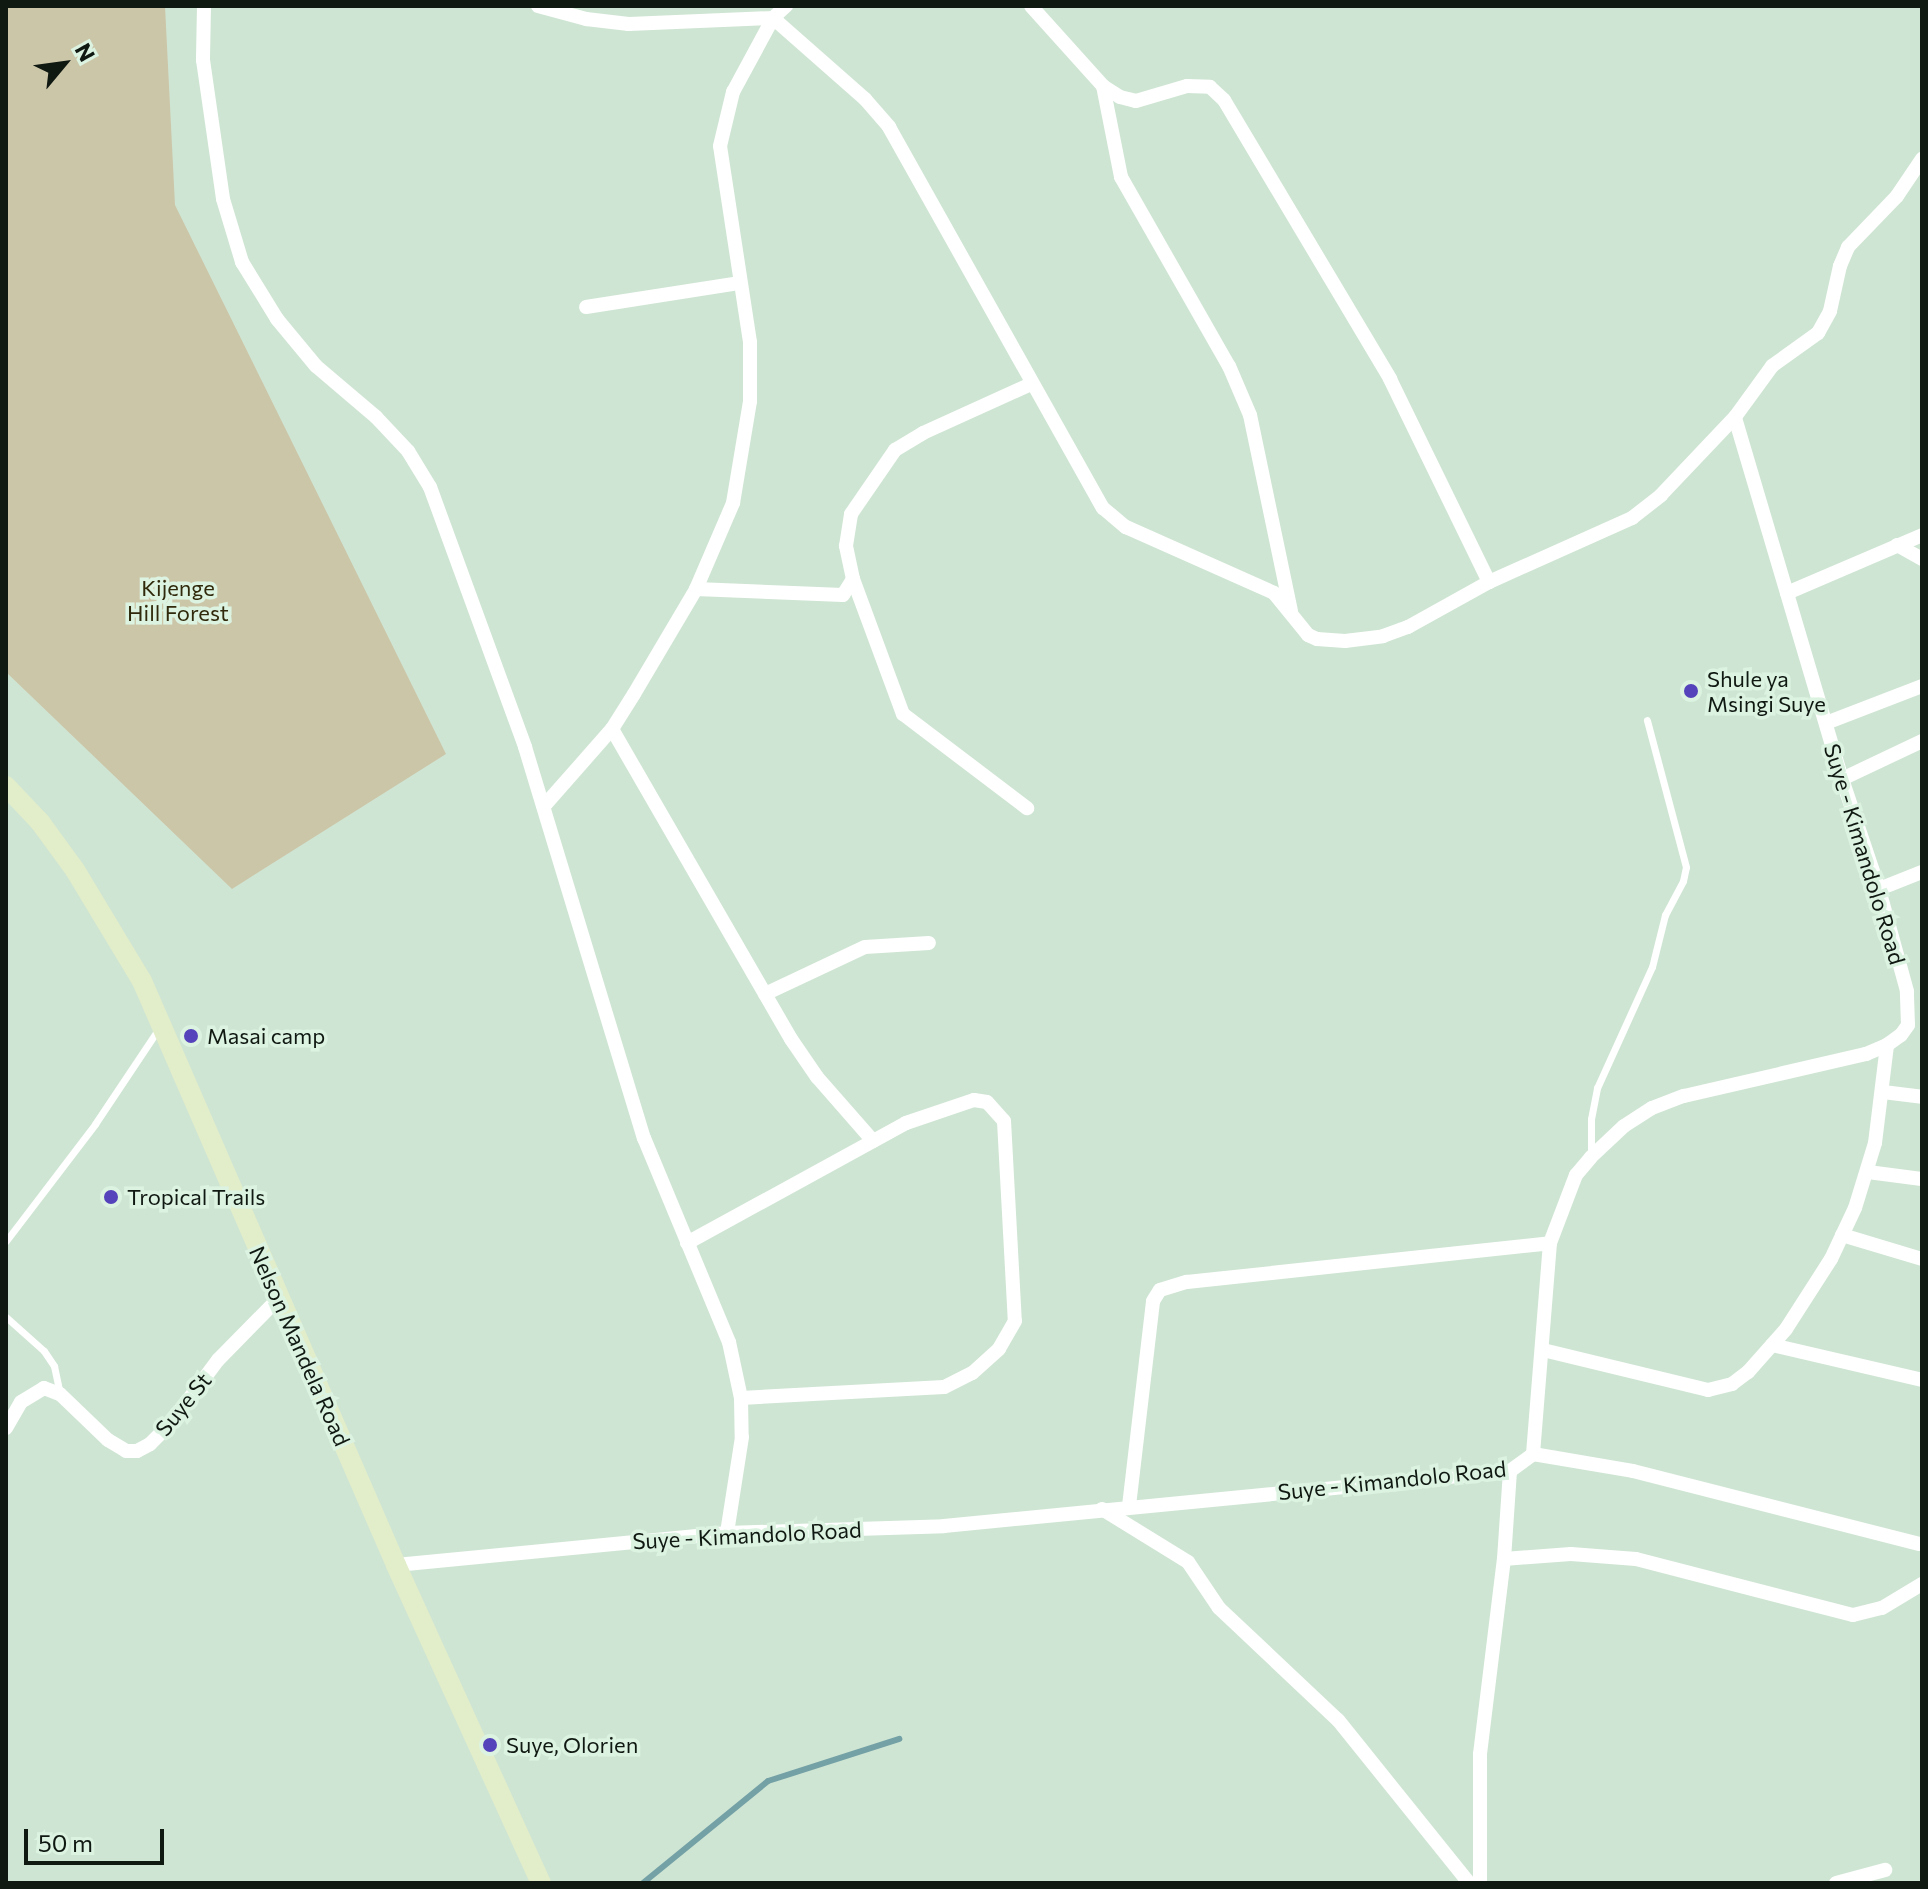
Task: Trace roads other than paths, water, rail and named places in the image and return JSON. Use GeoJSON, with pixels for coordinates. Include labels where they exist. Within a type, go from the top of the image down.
{"type":"FeatureCollection","features":[{"type":"Feature","properties":{"kind":"main road","name":"Nelson Mandela Road"},"geometry":{"type":"LineString","coordinates":[[6,786],[40,822],[99,905],[142,981],[396,1565],[541,1883]]}},
{"type":"Feature","properties":{"kind":"street"},"geometry":{"type":"LineString","coordinates":[[204,6],[203,60],[223,199],[242,262],[277,319],[316,366],[376,417],[408,451],[430,487],[544,806],[639,1124],[729,1342],[741,1398],[742,1437],[727,1533]]}},
{"type":"Feature","properties":{"kind":"street"},"geometry":{"type":"LineString","coordinates":[[538,6],[595,21],[629,24],[773,18],[865,99],[889,127],[1103,508],[1126,527],[1256,582],[1274,593],[1308,635],[1329,642],[1383,636],[1435,615],[1489,582],[1632,518],[1661,495],[1735,417],[1772,366],[1818,333],[1830,311],[1840,266],[1848,247],[1897,196],[1922,159]]}},
{"type":"Feature","properties":{"kind":"street"},"geometry":{"type":"LineString","coordinates":[[544,806],[612,729],[696,589],[733,503],[750,401],[750,342],[720,146],[733,92],[773,18],[785,6]]}},
{"type":"Feature","properties":{"kind":"street"},"geometry":{"type":"LineString","coordinates":[[1031,6],[1103,86],[1136,101],[1187,86],[1210,87],[1224,100],[1390,379],[1489,582]]}},
{"type":"Feature","properties":{"kind":"street"},"geometry":{"type":"LineString","coordinates":[[1103,86],[1121,177],[1229,366],[1250,415],[1291,612]]}},
{"type":"Feature","properties":{"kind":"street"},"geometry":{"type":"LineString","coordinates":[[586,307],[740,283]]}},
{"type":"Feature","properties":{"kind":"street"},"geometry":{"type":"LineString","coordinates":[[1027,808],[903,714],[853,579],[846,546],[851,514],[895,450],[923,433],[1031,384]]}},
{"type":"Feature","properties":{"kind":"street","name":"Suye - Kimandolo Road"},"geometry":{"type":"LineString","coordinates":[[396,1565],[727,1533],[944,1526],[1101,1508],[1510,1471],[1533,1454],[1550,1243],[1576,1175],[1591,1157],[1624,1126],[1652,1108],[1684,1096],[1887,1045],[1915,1023],[1879,889],[1842,779],[1735,417]]}},
{"type":"Feature","properties":{"kind":"street"},"geometry":{"type":"LineString","coordinates":[[1787,593],[1922,535]]}},
{"type":"Feature","properties":{"kind":"street"},"geometry":{"type":"LineString","coordinates":[[1897,545],[1922,559]]}},
{"type":"Feature","properties":{"kind":"street"},"geometry":{"type":"LineString","coordinates":[[696,589],[830,597],[843,595],[853,579]]}},
{"type":"Feature","properties":{"kind":"street"},"geometry":{"type":"LineString","coordinates":[[1826,723],[1922,686]]}},
{"type":"Feature","properties":{"kind":"street"},"geometry":{"type":"LineString","coordinates":[[612,729],[765,994],[817,1077],[873,1141]]}},
{"type":"Feature","properties":{"kind":"street"},"geometry":{"type":"LineString","coordinates":[[1842,779],[1922,741]]}},
{"type":"Feature","properties":{"kind":"street"},"geometry":{"type":"LineString","coordinates":[[1879,889],[1922,872]]}},
{"type":"Feature","properties":{"kind":"street"},"geometry":{"type":"LineString","coordinates":[[765,994],[865,947],[929,943]]}},
{"type":"Feature","properties":{"kind":"street"},"geometry":{"type":"LineString","coordinates":[[1543,1350],[1697,1389],[1716,1390],[1748,1372],[1772,1345],[1831,1259],[1842,1235],[1868,1172],[1883,1092],[1887,1045]]}},
{"type":"Feature","properties":{"kind":"street"},"geometry":{"type":"LineString","coordinates":[[1883,1092],[1922,1097]]}},
{"type":"Feature","properties":{"kind":"street"},"geometry":{"type":"LineString","coordinates":[[687,1243],[906,1123],[974,1100],[987,1102],[1004,1121],[1015,1321],[1009,1337],[972,1373],[944,1387],[741,1398]]}},
{"type":"Feature","properties":{"kind":"street"},"geometry":{"type":"LineString","coordinates":[[1868,1172],[1922,1179]]}},
{"type":"Feature","properties":{"kind":"street"},"geometry":{"type":"LineString","coordinates":[[1842,1235],[1922,1259]]}},
{"type":"Feature","properties":{"kind":"street"},"geometry":{"type":"LineString","coordinates":[[1129,1506],[1153,1301],[1160,1290],[1187,1282],[1550,1243]]}},
{"type":"Feature","properties":{"kind":"street","name":"Suye St"},"geometry":{"type":"LineString","coordinates":[[60,1394],[108,1440],[126,1451],[137,1451],[150,1444],[171,1423],[218,1360],[279,1298]]}},
{"type":"Feature","properties":{"kind":"street"},"geometry":{"type":"LineString","coordinates":[[1772,1345],[1922,1380]]}},
{"type":"Feature","properties":{"kind":"street"},"geometry":{"type":"LineString","coordinates":[[6,1428],[21,1402],[35,1390],[44,1388],[60,1394]]}},
{"type":"Feature","properties":{"kind":"street"},"geometry":{"type":"LineString","coordinates":[[1533,1454],[1646,1474],[1919,1544]]}},
{"type":"Feature","properties":{"kind":"street"},"geometry":{"type":"LineString","coordinates":[[1480,1883],[1480,1754],[1504,1559],[1510,1471]]}},
{"type":"Feature","properties":{"kind":"street"},"geometry":{"type":"LineString","coordinates":[[1101,1508],[1188,1562],[1219,1608],[1338,1720],[1469,1883]]}},
{"type":"Feature","properties":{"kind":"street"},"geometry":{"type":"LineString","coordinates":[[1504,1559],[1571,1554],[1636,1559],[1853,1615],[1882,1608],[1922,1584]]}},
{"type":"Feature","properties":{"kind":"street"},"geometry":{"type":"LineString","coordinates":[[1836,1883],[1885,1870]]}},
{"type":"Feature","properties":{"kind":"lane"},"geometry":{"type":"LineString","coordinates":[[1591,1157],[1591,1119],[1597,1088],[1652,967],[1665,915],[1686,867],[1647,720]]}},
{"type":"Feature","properties":{"kind":"lane"},"geometry":{"type":"LineString","coordinates":[[6,1241],[95,1124],[160,1026]]}},
{"type":"Feature","properties":{"kind":"lane"},"geometry":{"type":"LineString","coordinates":[[6,1317],[44,1351],[54,1366],[60,1394]]}},
{"type":"Feature","properties":{"kind":"waterway"},"geometry":{"type":"LineString","coordinates":[[643,1883],[768,1781],[899,1739]]}},
{"type":"Feature","properties":{"kind":"place","name":"Shule ya Msingi Suye"},"geometry":{"type":"Point","coordinates":[1691,691]}},
{"type":"Feature","properties":{"kind":"place","name":"Masai camp"},"geometry":{"type":"Point","coordinates":[191,1036]}},
{"type":"Feature","properties":{"kind":"place","name":"Tropical Trails"},"geometry":{"type":"Point","coordinates":[111,1197]}},
{"type":"Feature","properties":{"kind":"place","name":"Suye, Olorien"},"geometry":{"type":"Point","coordinates":[490,1745]}},
{"type":"Feature","properties":{"kind":"park label","name":"Kijenge Hill Forest"},"geometry":{"type":"Point","coordinates":[178,600]}}]}
